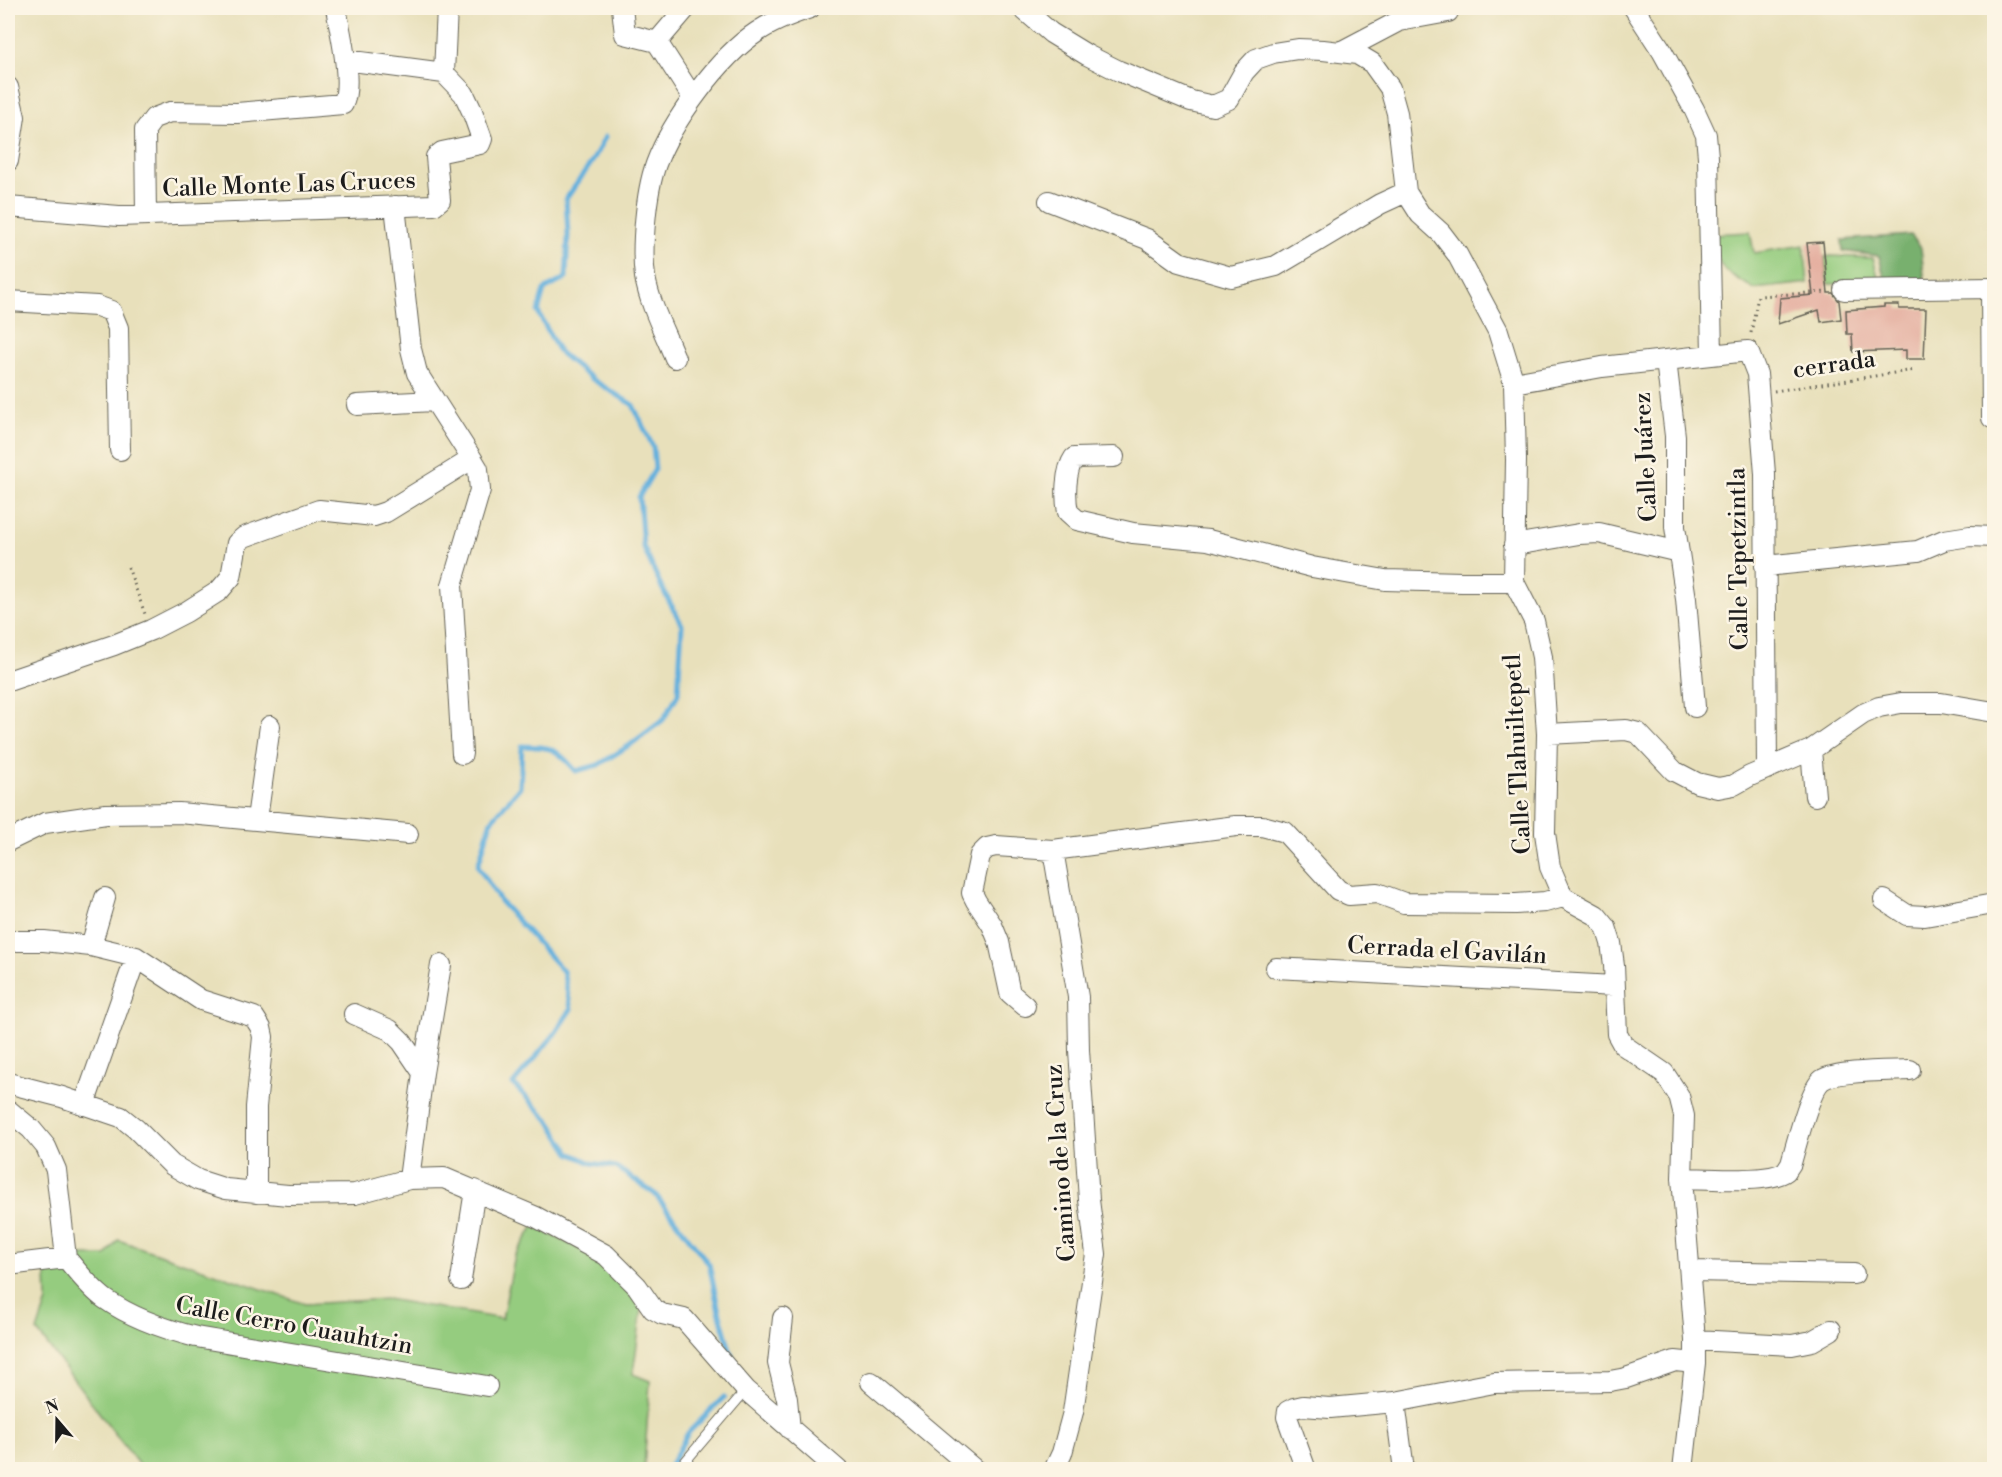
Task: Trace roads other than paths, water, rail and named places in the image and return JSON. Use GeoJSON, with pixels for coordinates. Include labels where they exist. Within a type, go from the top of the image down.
{"type":"FeatureCollection","features":[{"type":"Feature","properties":{"kind":"street"},"geometry":{"type":"LineString","coordinates":[[146,214],[145,130],[154,118],[170,112],[237,113],[343,104],[347,96],[345,60],[336,8]]}},
{"type":"Feature","properties":{"kind":"street"},"geometry":{"type":"LineString","coordinates":[[345,60],[444,73],[447,8]]}},
{"type":"Feature","properties":{"kind":"street"},"geometry":{"type":"LineString","coordinates":[[622,8],[626,34],[657,42],[693,98]]}},
{"type":"Feature","properties":{"kind":"street"},"geometry":{"type":"LineString","coordinates":[[657,42],[686,8]]}},
{"type":"Feature","properties":{"kind":"street"},"geometry":{"type":"LineString","coordinates":[[675,358],[650,300],[645,276],[645,228],[651,182],[656,164],[665,144],[693,98],[736,47],[758,31],[810,8]]}},
{"type":"Feature","properties":{"kind":"street","name":"Calle Tlahuiltepetl"},"geometry":{"type":"LineString","coordinates":[[1022,8],[1051,33],[1119,71],[1175,96],[1213,106],[1229,99],[1244,72],[1256,59],[1273,53],[1298,49],[1357,54],[1372,63],[1390,88],[1397,113],[1406,192],[1420,214],[1441,233],[1462,262],[1498,332],[1514,383],[1516,460],[1514,582],[1534,621],[1542,657],[1547,734],[1545,833],[1550,867],[1563,897]]}},
{"type":"Feature","properties":{"kind":"street"},"geometry":{"type":"LineString","coordinates":[[1514,383],[1602,367],[1712,355],[1706,135],[1694,109],[1636,8]]}},
{"type":"Feature","properties":{"kind":"street"},"geometry":{"type":"LineString","coordinates":[[1342,51],[1399,21],[1448,12]]}},
{"type":"Feature","properties":{"kind":"street","name":"Calle Monte Las Cruces"},"geometry":{"type":"LineString","coordinates":[[8,207],[119,216],[434,205],[440,200],[436,157],[442,152],[480,144],[482,139],[464,94],[444,73]]}},
{"type":"Feature","properties":{"kind":"street"},"geometry":{"type":"LineString","coordinates":[[8,87],[15,117],[8,160]]}},
{"type":"Feature","properties":{"kind":"street"},"geometry":{"type":"LineString","coordinates":[[1048,201],[1147,239],[1179,262],[1231,277],[1276,266],[1380,204],[1406,192]]}},
{"type":"Feature","properties":{"kind":"street"},"geometry":{"type":"LineString","coordinates":[[395,206],[411,349],[417,373],[478,469],[480,490],[452,585],[462,754]]}},
{"type":"Feature","properties":{"kind":"street"},"geometry":{"type":"LineString","coordinates":[[1844,290],[1993,288],[1992,418]]}},
{"type":"Feature","properties":{"kind":"street"},"geometry":{"type":"LineString","coordinates":[[8,301],[97,306],[111,311],[118,328],[120,450]]}},
{"type":"Feature","properties":{"kind":"street","name":"Calle Tepetzintla"},"geometry":{"type":"LineString","coordinates":[[1712,355],[1748,351],[1757,374],[1765,474],[1767,769]]}},
{"type":"Feature","properties":{"kind":"street","name":"Calle Juárez"},"geometry":{"type":"LineString","coordinates":[[1665,360],[1675,436],[1675,527],[1686,599],[1695,707]]}},
{"type":"Feature","properties":{"kind":"street"},"geometry":{"type":"LineString","coordinates":[[357,405],[434,401]]}},
{"type":"Feature","properties":{"kind":"street"},"geometry":{"type":"LineString","coordinates":[[1114,457],[1082,456],[1074,458],[1070,464],[1066,501],[1068,512],[1077,520],[1132,533],[1208,540],[1312,567],[1385,580],[1514,582]]}},
{"type":"Feature","properties":{"kind":"street"},"geometry":{"type":"LineString","coordinates":[[8,681],[114,645],[186,612],[219,591],[231,577],[237,543],[244,537],[319,510],[374,516],[386,512],[472,459]]}},
{"type":"Feature","properties":{"kind":"street","name":"Calle Juárez"},"geometry":{"type":"LineString","coordinates":[[1514,545],[1579,534],[1599,533],[1679,552]]}},
{"type":"Feature","properties":{"kind":"street"},"geometry":{"type":"LineString","coordinates":[[1765,566],[1918,551],[1944,540],[1970,536],[1995,537]]}},
{"type":"Feature","properties":{"kind":"street"},"geometry":{"type":"LineString","coordinates":[[1547,734],[1626,730],[1638,733],[1674,771],[1697,783],[1718,788],[1734,785],[1811,750],[1863,714],[1879,707],[1901,703],[1941,703],[1995,712]]}},
{"type":"Feature","properties":{"kind":"street"},"geometry":{"type":"LineString","coordinates":[[257,819],[270,726]]}},
{"type":"Feature","properties":{"kind":"street"},"geometry":{"type":"LineString","coordinates":[[1811,750],[1815,796]]}},
{"type":"Feature","properties":{"kind":"street"},"geometry":{"type":"LineString","coordinates":[[8,841],[45,823],[106,814],[178,813],[408,834]]}},
{"type":"Feature","properties":{"kind":"street"},"geometry":{"type":"LineString","coordinates":[[1024,1006],[1010,993],[999,942],[992,925],[972,893],[980,855],[987,848],[996,846],[1053,850],[1236,826],[1262,826],[1285,832],[1338,890],[1349,895],[1377,893],[1404,903],[1516,904],[1545,902],[1563,897],[1596,915],[1606,927],[1611,943],[1617,1034],[1623,1045],[1664,1073],[1679,1095],[1684,1116],[1682,1178],[1695,1363],[1683,1470]]}},
{"type":"Feature","properties":{"kind":"street","name":"Camino de la Cruz"},"geometry":{"type":"LineString","coordinates":[[1053,850],[1078,997],[1079,1050],[1089,1200],[1096,1254],[1073,1412],[1062,1453],[1054,1470]]}},
{"type":"Feature","properties":{"kind":"street"},"geometry":{"type":"LineString","coordinates":[[91,946],[105,898]]}},
{"type":"Feature","properties":{"kind":"street"},"geometry":{"type":"LineString","coordinates":[[1884,900],[1907,915],[1925,916],[1995,904]]}},
{"type":"Feature","properties":{"kind":"street"},"geometry":{"type":"LineString","coordinates":[[8,941],[44,941],[91,946],[136,957],[201,1000],[254,1017],[261,1028],[263,1037],[256,1107],[256,1193]]}},
{"type":"Feature","properties":{"kind":"street"},"geometry":{"type":"LineString","coordinates":[[84,1104],[136,957]]}},
{"type":"Feature","properties":{"kind":"street"},"geometry":{"type":"LineString","coordinates":[[409,1179],[423,1073],[441,965]]}},
{"type":"Feature","properties":{"kind":"street","name":"Cerrada el Gavilán"},"geometry":{"type":"LineString","coordinates":[[1276,968],[1614,986]]}},
{"type":"Feature","properties":{"kind":"street"},"geometry":{"type":"LineString","coordinates":[[354,1014],[390,1030],[402,1042],[423,1073]]}},
{"type":"Feature","properties":{"kind":"street"},"geometry":{"type":"LineString","coordinates":[[1682,1178],[1749,1179],[1778,1174],[1786,1170],[1791,1163],[1812,1096],[1822,1080],[1846,1074],[1910,1070]]}},
{"type":"Feature","properties":{"kind":"street"},"geometry":{"type":"LineString","coordinates":[[8,1083],[122,1117],[172,1165],[198,1180],[226,1189],[288,1195],[355,1194],[409,1179],[444,1178],[536,1217],[606,1255],[622,1269],[653,1309],[684,1319],[746,1390],[838,1470]]}},
{"type":"Feature","properties":{"kind":"street"},"geometry":{"type":"LineString","coordinates":[[8,1110],[46,1147],[56,1170],[66,1258],[8,1265]]}},
{"type":"Feature","properties":{"kind":"street"},"geometry":{"type":"LineString","coordinates":[[461,1280],[475,1191]]}},
{"type":"Feature","properties":{"kind":"street","name":"Calle Cerro Cuauhtzin"},"geometry":{"type":"LineString","coordinates":[[66,1258],[104,1298],[162,1328],[196,1337],[487,1386]]}},
{"type":"Feature","properties":{"kind":"street"},"geometry":{"type":"LineString","coordinates":[[1690,1270],[1854,1274]]}},
{"type":"Feature","properties":{"kind":"street"},"geometry":{"type":"LineString","coordinates":[[783,1318],[778,1363],[787,1399],[790,1429]]}},
{"type":"Feature","properties":{"kind":"street"},"geometry":{"type":"LineString","coordinates":[[1695,1341],[1792,1345],[1812,1341],[1831,1330]]}},
{"type":"Feature","properties":{"kind":"street"},"geometry":{"type":"LineString","coordinates":[[1306,1470],[1289,1425],[1288,1411],[1294,1408],[1303,1406],[1330,1408],[1395,1402],[1494,1383],[1610,1382],[1675,1361],[1695,1363]]}},
{"type":"Feature","properties":{"kind":"street"},"geometry":{"type":"LineString","coordinates":[[871,1382],[975,1470]]}},
{"type":"Feature","properties":{"kind":"street"},"geometry":{"type":"LineString","coordinates":[[1395,1402],[1404,1470]]}},
{"type":"Feature","properties":{"kind":"lane"},"geometry":{"type":"LineString","coordinates":[[678,1470],[746,1390]]}},
{"type":"Feature","properties":{"kind":"waterway"},"geometry":{"type":"LineString","coordinates":[[605,137],[592,162],[566,199],[568,234],[566,278],[544,290],[538,312],[559,352],[592,379],[633,405],[653,447],[655,469],[639,497],[643,546],[682,625],[678,694],[663,720],[598,765],[576,771],[553,750],[522,746],[520,787],[491,821],[478,866],[500,901],[563,971],[571,1009],[554,1035],[513,1084],[548,1119],[570,1153],[591,1163],[616,1167],[655,1194],[709,1264],[734,1365]]}},
{"type":"Feature","properties":{"kind":"waterway"},"geometry":{"type":"LineString","coordinates":[[668,1470],[688,1433],[724,1397]]}}]}
